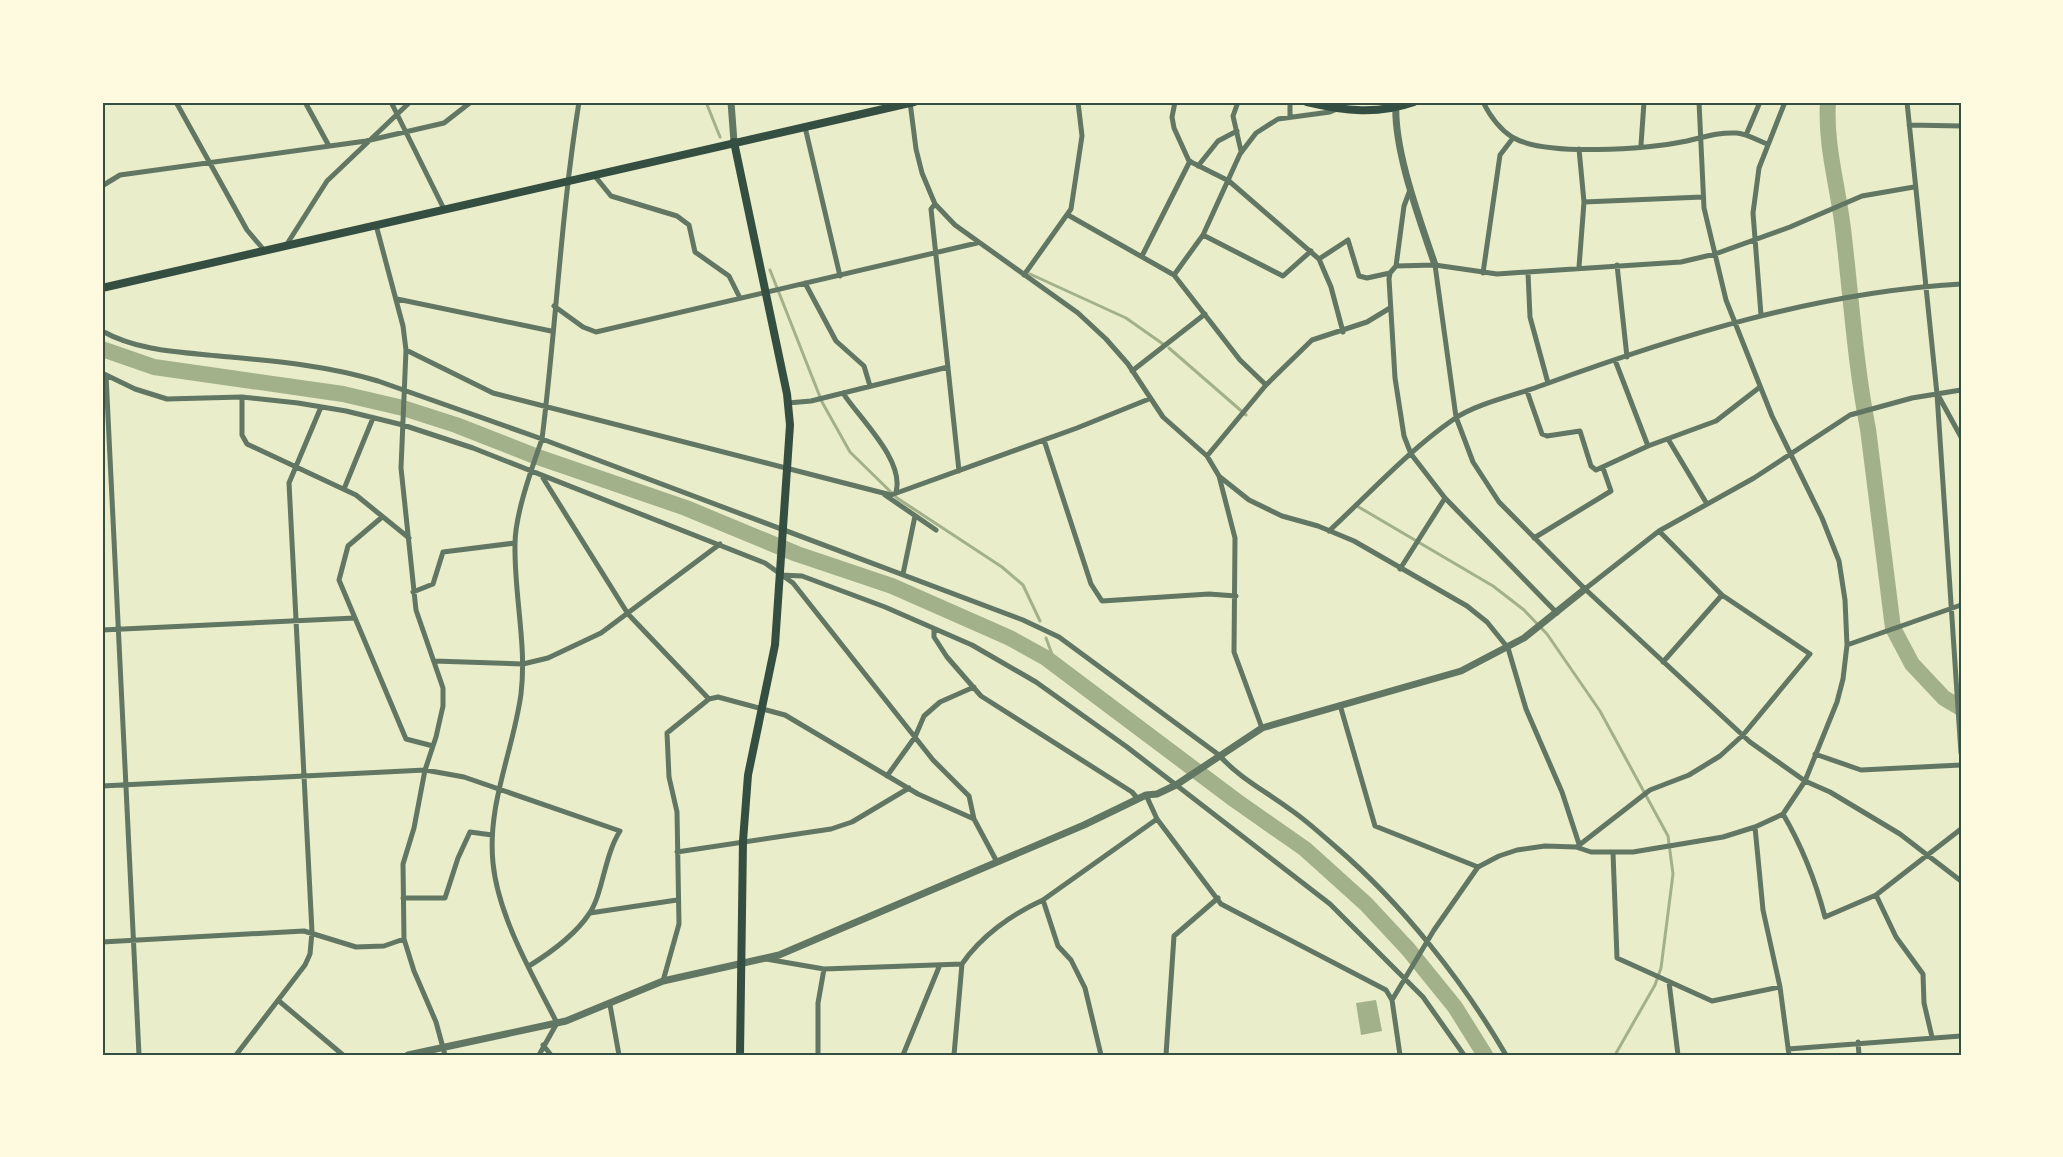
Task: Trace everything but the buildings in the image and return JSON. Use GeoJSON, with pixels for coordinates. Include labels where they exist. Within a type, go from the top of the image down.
{"type":"FeatureCollection","features":[{"type":"Feature","properties":{"kind":"main road"},"geometry":{"type":"LineString","coordinates":[[102,288],[912,102]]}},
{"type":"Feature","properties":{"kind":"main road"},"geometry":{"type":"LineString","coordinates":[[1307,102],[1337,109],[1368,112],[1414,102]]}},
{"type":"Feature","properties":{"kind":"main road"},"geometry":{"type":"LineString","coordinates":[[734,142],[770,291],[788,403],[788,469],[775,645],[748,775],[742,841],[740,1055]]}},
{"type":"Feature","properties":{"kind":"street"},"geometry":{"type":"LineString","coordinates":[[176,102],[247,230],[264,250]]}},
{"type":"Feature","properties":{"kind":"street"},"geometry":{"type":"LineString","coordinates":[[305,102],[329,146]]}},
{"type":"Feature","properties":{"kind":"street"},"geometry":{"type":"LineString","coordinates":[[391,102],[444,209]]}},
{"type":"Feature","properties":{"kind":"street"},"geometry":{"type":"LineString","coordinates":[[287,244],[327,180],[410,102]]}},
{"type":"Feature","properties":{"kind":"street"},"geometry":{"type":"LineString","coordinates":[[102,186],[120,175],[366,141],[444,123],[471,102]]}},
{"type":"Feature","properties":{"kind":"street"},"geometry":{"type":"LineString","coordinates":[[557,1023],[529,966],[500,896],[493,865],[492,835],[498,789],[521,695],[523,664],[515,543],[531,469],[542,441],[551,331],[579,102]]}},
{"type":"Feature","properties":{"kind":"street"},"geometry":{"type":"LineString","coordinates":[[731,102],[734,142]]}},
{"type":"Feature","properties":{"kind":"street"},"geometry":{"type":"LineString","coordinates":[[912,102],[918,157],[935,204],[977,243],[1091,325],[1132,370],[1163,417],[1207,456],[1219,476],[1235,538],[1236,596],[1233,652],[1262,728]]}},
{"type":"Feature","properties":{"kind":"street"},"geometry":{"type":"LineString","coordinates":[[1024,275],[1068,215],[1082,136],[1078,102]]}},
{"type":"Feature","properties":{"kind":"street"},"geometry":{"type":"LineString","coordinates":[[1175,102],[1172,117],[1174,128],[1190,161],[1229,181],[1319,259],[1331,287],[1343,332]]}},
{"type":"Feature","properties":{"kind":"street"},"geometry":{"type":"LineString","coordinates":[[1238,102],[1233,113],[1241,152]]}},
{"type":"Feature","properties":{"kind":"street"},"geometry":{"type":"LineString","coordinates":[[1290,102],[1290,117]]}},
{"type":"Feature","properties":{"kind":"street"},"geometry":{"type":"LineString","coordinates":[[1483,102],[1495,122],[1513,138],[1551,149],[1641,145],[1688,140],[1701,135],[1739,133],[1767,144]]}},
{"type":"Feature","properties":{"kind":"street"},"geometry":{"type":"LineString","coordinates":[[1641,145],[1644,102]]}},
{"type":"Feature","properties":{"kind":"street"},"geometry":{"type":"LineString","coordinates":[[1392,1000],[1426,943],[1479,867],[1507,853],[1530,847],[1578,846],[1591,852],[1613,853],[1664,847],[1723,837],[1755,827],[1783,814],[1805,781],[1837,702],[1847,645],[1845,591],[1839,561],[1822,518],[1760,387],[1726,300],[1702,198],[1699,102]]}},
{"type":"Feature","properties":{"kind":"street"},"geometry":{"type":"LineString","coordinates":[[1746,135],[1760,102]]}},
{"type":"Feature","properties":{"kind":"street"},"geometry":{"type":"LineString","coordinates":[[1761,315],[1753,213],[1759,168],[1785,102]]}},
{"type":"Feature","properties":{"kind":"street"},"geometry":{"type":"LineString","coordinates":[[1907,102],[1937,394],[1961,753]]}},
{"type":"Feature","properties":{"kind":"street"},"geometry":{"type":"LineString","coordinates":[[1395,105],[1410,190],[1435,265],[1456,417],[1469,454],[1499,502],[1585,589],[1743,735],[1805,781],[1865,812],[1961,881]]}},
{"type":"Feature","properties":{"kind":"street"},"geometry":{"type":"LineString","coordinates":[[1174,275],[1203,235],[1241,152],[1261,128],[1278,119],[1337,109]]}},
{"type":"Feature","properties":{"kind":"street"},"geometry":{"type":"LineString","coordinates":[[1909,125],[1961,126]]}},
{"type":"Feature","properties":{"kind":"street"},"geometry":{"type":"LineString","coordinates":[[805,127],[840,276]]}},
{"type":"Feature","properties":{"kind":"street"},"geometry":{"type":"LineString","coordinates":[[1198,166],[1218,141],[1237,132]]}},
{"type":"Feature","properties":{"kind":"street"},"geometry":{"type":"LineString","coordinates":[[1483,273],[1500,155],[1513,138]]}},
{"type":"Feature","properties":{"kind":"street"},"geometry":{"type":"LineString","coordinates":[[1579,149],[1584,202],[1579,267]]}},
{"type":"Feature","properties":{"kind":"street"},"geometry":{"type":"LineString","coordinates":[[1142,256],[1190,161]]}},
{"type":"Feature","properties":{"kind":"street"},"geometry":{"type":"LineString","coordinates":[[594,175],[611,196],[676,216],[690,225],[695,252],[729,276],[740,298]]}},
{"type":"Feature","properties":{"kind":"street"},"geometry":{"type":"LineString","coordinates":[[1396,266],[1435,265],[1483,273],[1528,273],[1579,267],[1681,262],[1715,254],[1862,196],[1914,187]]}},
{"type":"Feature","properties":{"kind":"street"},"geometry":{"type":"LineString","coordinates":[[1319,259],[1348,240],[1359,276],[1366,278],[1390,273],[1396,266],[1404,206],[1410,190]]}},
{"type":"Feature","properties":{"kind":"street"},"geometry":{"type":"LineString","coordinates":[[1584,202],[1702,198]]}},
{"type":"Feature","properties":{"kind":"street"},"geometry":{"type":"LineString","coordinates":[[935,204],[931,209],[959,471]]}},
{"type":"Feature","properties":{"kind":"street"},"geometry":{"type":"LineString","coordinates":[[1068,215],[1174,275],[1240,360],[1266,385]]}},
{"type":"Feature","properties":{"kind":"street"},"geometry":{"type":"LineString","coordinates":[[376,225],[397,299],[406,350],[402,468],[413,592],[421,629],[443,688],[443,706],[414,828],[403,864],[404,939],[446,1055]]}},
{"type":"Feature","properties":{"kind":"street"},"geometry":{"type":"LineString","coordinates":[[1203,235],[1283,276],[1311,251]]}},
{"type":"Feature","properties":{"kind":"street"},"geometry":{"type":"LineString","coordinates":[[554,306],[583,327],[596,332],[977,243]]}},
{"type":"Feature","properties":{"kind":"street"},"geometry":{"type":"LineString","coordinates":[[1617,265],[1627,357]]}},
{"type":"Feature","properties":{"kind":"street"},"geometry":{"type":"LineString","coordinates":[[1390,273],[1395,378],[1404,436],[1411,454],[1445,498],[1557,613]]}},
{"type":"Feature","properties":{"kind":"street"},"geometry":{"type":"LineString","coordinates":[[1528,273],[1530,317],[1548,383]]}},
{"type":"Feature","properties":{"kind":"street"},"geometry":{"type":"LineString","coordinates":[[805,283],[836,341],[864,366],[870,386]]}},
{"type":"Feature","properties":{"kind":"street"},"geometry":{"type":"LineString","coordinates":[[1329,531],[1411,454],[1456,417],[1615,360],[1761,315],[1856,296],[1925,286],[1961,284]]}},
{"type":"Feature","properties":{"kind":"street"},"geometry":{"type":"LineString","coordinates":[[397,299],[551,331]]}},
{"type":"Feature","properties":{"kind":"street"},"geometry":{"type":"LineString","coordinates":[[1207,456],[1266,385],[1312,340],[1343,332],[1390,308]]}},
{"type":"Feature","properties":{"kind":"street"},"geometry":{"type":"LineString","coordinates":[[1132,370],[1204,314]]}},
{"type":"Feature","properties":{"kind":"street"},"geometry":{"type":"LineString","coordinates":[[102,332],[138,346],[308,365],[352,373],[903,574],[1023,620],[1059,637],[1240,775],[1293,811],[1338,849],[1373,882],[1426,943],[1487,1023],[1506,1055]]}},
{"type":"Feature","properties":{"kind":"street"},"geometry":{"type":"LineString","coordinates":[[406,350],[493,393],[885,494],[936,530]]}},
{"type":"Feature","properties":{"kind":"street"},"geometry":{"type":"LineString","coordinates":[[1615,360],[1648,446]]}},
{"type":"Feature","properties":{"kind":"street"},"geometry":{"type":"LineString","coordinates":[[788,403],[843,393],[948,367]]}},
{"type":"Feature","properties":{"kind":"street"},"geometry":{"type":"LineString","coordinates":[[139,1055],[118,629],[104,415],[104,374],[167,399],[242,397],[321,407],[403,422],[531,469],[543,478],[765,563],[793,583],[915,738],[969,796],[974,819],[997,862]]}},
{"type":"Feature","properties":{"kind":"street"},"geometry":{"type":"LineString","coordinates":[[1527,391],[1544,436],[1580,431],[1591,466],[1596,470],[1648,446],[1716,421],[1760,387]]}},
{"type":"Feature","properties":{"kind":"street"},"geometry":{"type":"LineString","coordinates":[[408,1055],[557,1023],[610,1005],[663,981],[740,962],[766,959],[997,862],[1146,795],[1158,794],[1262,728],[1455,674],[1508,648],[1545,623],[1659,531],[1791,456],[1836,423],[1871,407],[1961,390]]}},
{"type":"Feature","properties":{"kind":"street"},"geometry":{"type":"LineString","coordinates":[[843,393],[877,437],[897,476],[895,492]]}},
{"type":"Feature","properties":{"kind":"street"},"geometry":{"type":"LineString","coordinates":[[1937,394],[1961,437]]}},
{"type":"Feature","properties":{"kind":"street"},"geometry":{"type":"LineString","coordinates":[[242,397],[244,441],[356,495],[381,518],[409,538]]}},
{"type":"Feature","properties":{"kind":"street"},"geometry":{"type":"LineString","coordinates":[[885,494],[959,471],[1149,399]]}},
{"type":"Feature","properties":{"kind":"street"},"geometry":{"type":"LineString","coordinates":[[237,1055],[279,1001],[305,965],[310,954],[312,932],[289,483],[321,407]]}},
{"type":"Feature","properties":{"kind":"street"},"geometry":{"type":"LineString","coordinates":[[344,489],[373,418]]}},
{"type":"Feature","properties":{"kind":"street"},"geometry":{"type":"LineString","coordinates":[[1668,439],[1707,504]]}},
{"type":"Feature","properties":{"kind":"street"},"geometry":{"type":"LineString","coordinates":[[1044,440],[1091,584],[1102,601],[1117,602],[1209,594],[1236,596]]}},
{"type":"Feature","properties":{"kind":"street"},"geometry":{"type":"LineString","coordinates":[[1534,538],[1611,491],[1603,468]]}},
{"type":"Feature","properties":{"kind":"street"},"geometry":{"type":"LineString","coordinates":[[1219,476],[1249,500],[1282,516],[1354,541],[1467,606],[1487,622],[1508,648],[1526,709],[1562,792],[1578,846]]}},
{"type":"Feature","properties":{"kind":"street"},"geometry":{"type":"LineString","coordinates":[[543,478],[628,614],[709,699]]}},
{"type":"Feature","properties":{"kind":"street"},"geometry":{"type":"LineString","coordinates":[[1400,569],[1445,498]]}},
{"type":"Feature","properties":{"kind":"street"},"geometry":{"type":"LineString","coordinates":[[903,574],[915,516]]}},
{"type":"Feature","properties":{"kind":"street"},"geometry":{"type":"LineString","coordinates":[[381,518],[348,546],[339,580],[406,739],[433,746]]}},
{"type":"Feature","properties":{"kind":"street"},"geometry":{"type":"LineString","coordinates":[[1578,846],[1650,790],[1705,767],[1743,735],[1810,654],[1722,595],[1659,531]]}},
{"type":"Feature","properties":{"kind":"street"},"geometry":{"type":"LineString","coordinates":[[413,592],[433,584],[442,552],[515,543]]}},
{"type":"Feature","properties":{"kind":"street"},"geometry":{"type":"LineString","coordinates":[[434,661],[523,664],[581,644],[628,614],[720,544]]}},
{"type":"Feature","properties":{"kind":"street"},"geometry":{"type":"LineString","coordinates":[[780,572],[802,576],[934,629],[997,658],[1036,682],[1178,782],[1330,904],[1423,997],[1464,1055]]}},
{"type":"Feature","properties":{"kind":"street"},"geometry":{"type":"LineString","coordinates":[[1663,662],[1722,595]]}},
{"type":"Feature","properties":{"kind":"street"},"geometry":{"type":"LineString","coordinates":[[1847,645],[1961,604]]}},
{"type":"Feature","properties":{"kind":"street"},"geometry":{"type":"LineString","coordinates":[[102,630],[355,618]]}},
{"type":"Feature","properties":{"kind":"street"},"geometry":{"type":"LineString","coordinates":[[934,629],[934,637],[947,657],[981,696],[1083,759],[1132,792],[1138,799]]}},
{"type":"Feature","properties":{"kind":"street"},"geometry":{"type":"LineString","coordinates":[[887,776],[915,738],[924,716],[940,702],[974,687]]}},
{"type":"Feature","properties":{"kind":"street"},"geometry":{"type":"LineString","coordinates":[[663,981],[679,924],[677,812],[669,777],[667,733],[709,699],[718,697],[785,715],[887,776],[974,819]]}},
{"type":"Feature","properties":{"kind":"street"},"geometry":{"type":"LineString","coordinates":[[1340,705],[1375,826],[1479,867]]}},
{"type":"Feature","properties":{"kind":"street"},"geometry":{"type":"LineString","coordinates":[[1815,754],[1861,770],[1961,765]]}},
{"type":"Feature","properties":{"kind":"street"},"geometry":{"type":"LineString","coordinates":[[102,786],[426,770],[465,777],[620,831],[612,843],[590,913],[546,956],[529,966]]}},
{"type":"Feature","properties":{"kind":"street"},"geometry":{"type":"LineString","coordinates":[[677,852],[831,829],[852,822],[909,788]]}},
{"type":"Feature","properties":{"kind":"street"},"geometry":{"type":"LineString","coordinates":[[1146,795],[1157,819],[1221,904],[1386,990],[1392,1000],[1400,1055]]}},
{"type":"Feature","properties":{"kind":"street"},"geometry":{"type":"LineString","coordinates":[[1783,814],[1814,872],[1825,917],[1876,895],[1961,829]]}},
{"type":"Feature","properties":{"kind":"street"},"geometry":{"type":"LineString","coordinates":[[954,1055],[962,964],[996,928],[1025,908],[1043,900],[1157,819]]}},
{"type":"Feature","properties":{"kind":"street"},"geometry":{"type":"LineString","coordinates":[[1755,827],[1763,910],[1780,987],[1789,1052],[1858,1042],[1961,1036]]}},
{"type":"Feature","properties":{"kind":"street"},"geometry":{"type":"LineString","coordinates":[[403,898],[445,898],[458,858],[470,832],[492,835]]}},
{"type":"Feature","properties":{"kind":"street"},"geometry":{"type":"LineString","coordinates":[[1613,853],[1617,958],[1718,1002],[1780,987]]}},
{"type":"Feature","properties":{"kind":"street"},"geometry":{"type":"LineString","coordinates":[[1876,895],[1896,937],[1923,975],[1924,1003],[1932,1038]]}},
{"type":"Feature","properties":{"kind":"street"},"geometry":{"type":"LineString","coordinates":[[1166,1055],[1174,936],[1218,898]]}},
{"type":"Feature","properties":{"kind":"street"},"geometry":{"type":"LineString","coordinates":[[590,913],[677,900]]}},
{"type":"Feature","properties":{"kind":"street"},"geometry":{"type":"LineString","coordinates":[[1043,900],[1059,946],[1071,960],[1085,988],[1101,1055]]}},
{"type":"Feature","properties":{"kind":"street"},"geometry":{"type":"LineString","coordinates":[[102,942],[312,932],[356,948],[384,946],[404,939]]}},
{"type":"Feature","properties":{"kind":"street"},"geometry":{"type":"LineString","coordinates":[[766,959],[824,969],[939,967],[962,964]]}},
{"type":"Feature","properties":{"kind":"street"},"geometry":{"type":"LineString","coordinates":[[903,1055],[939,967]]}},
{"type":"Feature","properties":{"kind":"street"},"geometry":{"type":"LineString","coordinates":[[818,1055],[818,1002],[824,969]]}},
{"type":"Feature","properties":{"kind":"street"},"geometry":{"type":"LineString","coordinates":[[1667,981],[1678,1055]]}},
{"type":"Feature","properties":{"kind":"street"},"geometry":{"type":"LineString","coordinates":[[279,1001],[343,1055]]}},
{"type":"Feature","properties":{"kind":"street"},"geometry":{"type":"LineString","coordinates":[[610,1005],[619,1055]]}},
{"type":"Feature","properties":{"kind":"street"},"geometry":{"type":"LineString","coordinates":[[539,1055],[557,1023]]}},
{"type":"Feature","properties":{"kind":"street"},"geometry":{"type":"LineString","coordinates":[[1858,1042],[1859,1055]]}},
{"type":"Feature","properties":{"kind":"street"},"geometry":{"type":"LineString","coordinates":[[543,1045],[551,1055]]}},
{"type":"Feature","properties":{"kind":"shaded area"},"geometry":{"type":"Polygon","coordinates":[[[1376,1000],[1382,1031],[1361,1035],[1356,1003],[1376,1000]]]}},
{"type":"Feature","properties":{"kind":"waterway"},"geometry":{"type":"LineString","coordinates":[[706,102],[720,137]]}},
{"type":"Feature","properties":{"kind":"waterway"},"geometry":{"type":"LineString","coordinates":[[1828,102],[1828,134],[1843,229],[1856,354],[1868,429],[1893,628],[1912,664],[1944,698],[1961,708]]}},
{"type":"Feature","properties":{"kind":"waterway"},"geometry":{"type":"LineString","coordinates":[[770,270],[822,402],[850,452],[897,498],[1002,567],[1023,585],[1040,621]]}},
{"type":"Feature","properties":{"kind":"waterway"},"geometry":{"type":"LineString","coordinates":[[1030,274],[1126,318],[1163,344]]}},
{"type":"Feature","properties":{"kind":"waterway"},"geometry":{"type":"LineString","coordinates":[[1169,348],[1246,415]]}},
{"type":"Feature","properties":{"kind":"waterway"},"geometry":{"type":"LineString","coordinates":[[102,349],[154,367],[343,394],[403,408],[686,508],[797,554],[892,586],[1010,638],[1046,658],[1235,800],[1305,849],[1366,904],[1408,949],[1455,1007],[1485,1055]]}},
{"type":"Feature","properties":{"kind":"waterway"},"geometry":{"type":"LineString","coordinates":[[1357,506],[1493,586],[1524,610],[1547,634],[1600,711],[1668,836],[1673,874],[1661,968],[1655,985],[1615,1055]]}},
{"type":"Feature","properties":{"kind":"waterway"},"geometry":{"type":"LineString","coordinates":[[1046,638],[1056,665]]}}]}
